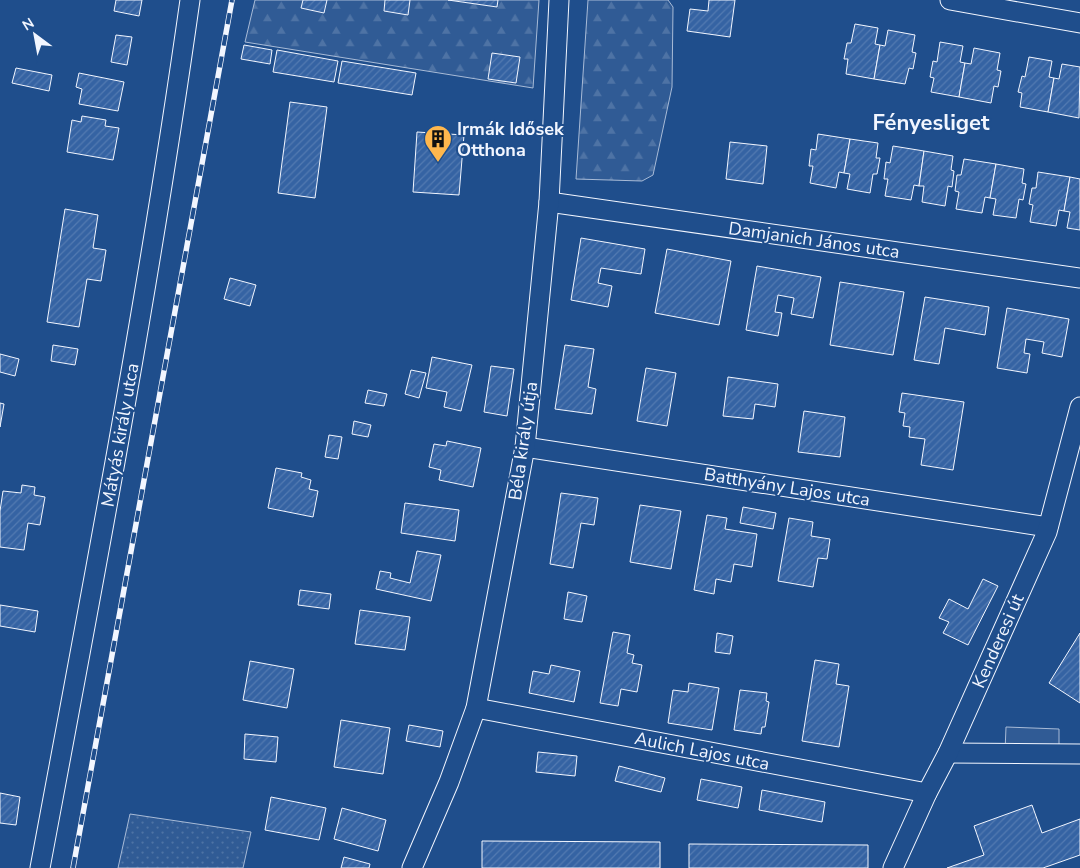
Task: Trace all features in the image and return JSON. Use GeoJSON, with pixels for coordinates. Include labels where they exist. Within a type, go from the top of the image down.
{"type":"FeatureCollection","features":[{"type":"Feature","properties":{"kind":"street","name":"Mátyás király utca"},"geometry":{"type":"LineString","coordinates":[[40,868],[119,441],[175,103],[190,0]]}},
{"type":"Feature","properties":{"kind":"street","name":"Béla király útja"},"geometry":{"type":"LineString","coordinates":[[412,868],[450,782],[476,708],[525,447],[549,202],[560,0]]}},
{"type":"Feature","properties":{"kind":"street"},"geometry":{"type":"LineString","coordinates":[[950,0],[1080,23]]}},
{"type":"Feature","properties":{"kind":"street","name":"Damjanich János utca"},"geometry":{"type":"LineString","coordinates":[[549,202],[1080,278]]}},
{"type":"Feature","properties":{"kind":"street","name":"Kenderesi út"},"geometry":{"type":"LineString","coordinates":[[893,868],[927,793],[948,753],[1048,527],[1080,407]]}},
{"type":"Feature","properties":{"kind":"street","name":"Batthyány Lajos utca"},"geometry":{"type":"LineString","coordinates":[[525,447],[1048,527]]}},
{"type":"Feature","properties":{"kind":"street","name":"Aulich Lajos utca"},"geometry":{"type":"LineString","coordinates":[[476,708],[927,793]]}},
{"type":"Feature","properties":{"kind":"street"},"geometry":{"type":"LineString","coordinates":[[948,753],[1080,754]]}},
{"type":"Feature","properties":{"kind":"shaded area"},"geometry":{"type":"Polygon","coordinates":[[[1006,727],[1059,729],[1059,754],[1005,752],[1006,727]]]}},
{"type":"Feature","properties":{"kind":"green space"},"geometry":{"type":"Polygon","coordinates":[[[255,0],[539,0],[533,88],[245,42],[255,0]]]}},
{"type":"Feature","properties":{"kind":"green space"},"geometry":{"type":"Polygon","coordinates":[[[588,0],[668,0],[673,7],[672,87],[653,175],[642,181],[576,179],[588,0]]]}},
{"type":"Feature","properties":{"kind":"green space"},"geometry":{"type":"Polygon","coordinates":[[[130,814],[251,832],[243,868],[118,868],[130,814]]]}},
{"type":"Feature","properties":{"kind":"building"},"geometry":{"type":"Polygon","coordinates":[[[116,0],[142,0],[139,16],[114,11],[116,0]]]}},
{"type":"Feature","properties":{"kind":"building"},"geometry":{"type":"Polygon","coordinates":[[[303,0],[327,0],[324,13],[301,8],[303,0]]]}},
{"type":"Feature","properties":{"kind":"building"},"geometry":{"type":"Polygon","coordinates":[[[385,0],[410,0],[408,15],[384,11],[385,0]]]}},
{"type":"Feature","properties":{"kind":"building"},"geometry":{"type":"Polygon","coordinates":[[[448,0],[498,0],[497,7],[448,0]]]}},
{"type":"Feature","properties":{"kind":"building"},"geometry":{"type":"Polygon","coordinates":[[[709,0],[735,0],[730,37],[687,31],[690,9],[708,11],[709,0]]]}},
{"type":"Feature","properties":{"kind":"building"},"geometry":{"type":"Polygon","coordinates":[[[855,24],[878,28],[875,44],[880,45],[874,79],[846,74],[848,59],[844,59],[847,43],[851,43],[855,24]]]}},
{"type":"Feature","properties":{"kind":"building"},"geometry":{"type":"Polygon","coordinates":[[[888,30],[915,35],[912,52],[916,53],[913,69],[909,68],[905,84],[874,79],[880,45],[885,46],[888,30]]]}},
{"type":"Feature","properties":{"kind":"building"},"geometry":{"type":"Polygon","coordinates":[[[116,35],[132,37],[127,65],[111,62],[116,35]]]}},
{"type":"Feature","properties":{"kind":"building"},"geometry":{"type":"Polygon","coordinates":[[[940,42],[963,46],[960,62],[965,63],[959,97],[931,92],[934,78],[930,77],[933,61],[937,62],[940,42]]]}},
{"type":"Feature","properties":{"kind":"building"},"geometry":{"type":"Polygon","coordinates":[[[244,45],[272,50],[270,64],[241,59],[244,45]]]}},
{"type":"Feature","properties":{"kind":"building"},"geometry":{"type":"Polygon","coordinates":[[[974,48],[1000,53],[997,70],[1001,71],[998,87],[994,86],[991,103],[959,97],[965,63],[971,64],[974,48]]]}},
{"type":"Feature","properties":{"kind":"building"},"geometry":{"type":"Polygon","coordinates":[[[277,50],[338,61],[334,82],[273,72],[277,50]]]}},
{"type":"Feature","properties":{"kind":"building"},"geometry":{"type":"Polygon","coordinates":[[[492,53],[520,57],[516,83],[488,79],[492,53]]]}},
{"type":"Feature","properties":{"kind":"building"},"geometry":{"type":"Polygon","coordinates":[[[1029,57],[1052,61],[1049,77],[1054,78],[1048,112],[1020,107],[1022,93],[1018,92],[1022,76],[1025,77],[1029,57]]]}},
{"type":"Feature","properties":{"kind":"building"},"geometry":{"type":"Polygon","coordinates":[[[342,61],[416,73],[412,95],[338,83],[342,61]]]}},
{"type":"Feature","properties":{"kind":"building"},"geometry":{"type":"Polygon","coordinates":[[[1062,64],[1080,67],[1079,118],[1048,112],[1054,78],[1059,79],[1062,64]]]}},
{"type":"Feature","properties":{"kind":"building"},"geometry":{"type":"Polygon","coordinates":[[[16,68],[52,75],[49,91],[12,83],[16,68]]]}},
{"type":"Feature","properties":{"kind":"building"},"geometry":{"type":"Polygon","coordinates":[[[79,73],[124,82],[118,111],[79,104],[82,89],[76,87],[79,73]]]}},
{"type":"Feature","properties":{"kind":"building"},"geometry":{"type":"Polygon","coordinates":[[[290,102],[327,107],[315,198],[278,193],[290,102]]]}},
{"type":"Feature","properties":{"kind":"building"},"geometry":{"type":"Polygon","coordinates":[[[82,116],[106,120],[105,126],[119,128],[113,160],[67,152],[72,120],[81,122],[82,116]]]}},
{"type":"Feature","properties":{"kind":"building","name":"Irmák Idősek Otthona"},"geometry":{"type":"Polygon","coordinates":[[[417,132],[464,135],[459,195],[413,192],[417,132]]]}},
{"type":"Feature","properties":{"kind":"building"},"geometry":{"type":"Polygon","coordinates":[[[818,134],[850,139],[844,173],[839,172],[836,188],[810,183],[813,166],[809,166],[811,149],[816,150],[818,134]]]}},
{"type":"Feature","properties":{"kind":"building"},"geometry":{"type":"Polygon","coordinates":[[[850,139],[878,143],[876,158],[880,158],[877,174],[873,174],[870,193],[847,189],[850,174],[844,173],[850,139]]]}},
{"type":"Feature","properties":{"kind":"building"},"geometry":{"type":"Polygon","coordinates":[[[730,142],[767,146],[763,184],[726,179],[730,142]]]}},
{"type":"Feature","properties":{"kind":"building"},"geometry":{"type":"Polygon","coordinates":[[[893,146],[924,151],[919,186],[914,185],[911,200],[885,196],[888,179],[884,179],[886,162],[890,163],[893,146]]]}},
{"type":"Feature","properties":{"kind":"building"},"geometry":{"type":"Polygon","coordinates":[[[924,151],[953,156],[951,170],[954,171],[952,187],[948,186],[945,206],[922,202],[924,186],[919,186],[924,151]]]}},
{"type":"Feature","properties":{"kind":"building"},"geometry":{"type":"Polygon","coordinates":[[[964,159],[996,164],[990,198],[985,197],[982,213],[956,209],[959,192],[955,191],[957,175],[961,175],[964,159]]]}},
{"type":"Feature","properties":{"kind":"building"},"geometry":{"type":"Polygon","coordinates":[[[996,164],[1024,169],[1022,183],[1026,184],[1023,200],[1019,199],[1016,218],[993,215],[996,199],[990,198],[996,164]]]}},
{"type":"Feature","properties":{"kind":"building"},"geometry":{"type":"Polygon","coordinates":[[[1038,172],[1070,177],[1064,211],[1059,210],[1056,226],[1030,222],[1033,205],[1029,204],[1032,188],[1036,188],[1038,172]]]}},
{"type":"Feature","properties":{"kind":"building"},"geometry":{"type":"Polygon","coordinates":[[[1070,177],[1080,179],[1080,230],[1067,228],[1070,212],[1064,211],[1070,177]]]}},
{"type":"Feature","properties":{"kind":"building"},"geometry":{"type":"Polygon","coordinates":[[[65,209],[98,215],[93,248],[106,250],[101,281],[87,279],[79,327],[47,322],[65,209]]]}},
{"type":"Feature","properties":{"kind":"building"},"geometry":{"type":"Polygon","coordinates":[[[581,238],[645,249],[641,274],[601,268],[598,283],[612,286],[608,307],[571,300],[581,238]]]}},
{"type":"Feature","properties":{"kind":"building"},"geometry":{"type":"Polygon","coordinates":[[[667,249],[731,261],[719,325],[655,313],[667,249]]]}},
{"type":"Feature","properties":{"kind":"building"},"geometry":{"type":"Polygon","coordinates":[[[757,266],[821,277],[813,318],[791,314],[794,298],[778,295],[775,312],[782,313],[778,336],[746,330],[757,266]]]}},
{"type":"Feature","properties":{"kind":"building"},"geometry":{"type":"Polygon","coordinates":[[[230,278],[256,285],[250,306],[224,299],[230,278]]]}},
{"type":"Feature","properties":{"kind":"building"},"geometry":{"type":"Polygon","coordinates":[[[840,282],[904,292],[893,355],[830,345],[840,282]]]}},
{"type":"Feature","properties":{"kind":"building"},"geometry":{"type":"Polygon","coordinates":[[[925,297],[989,307],[985,335],[945,328],[939,364],[914,360],[925,297]]]}},
{"type":"Feature","properties":{"kind":"building"},"geometry":{"type":"Polygon","coordinates":[[[1007,308],[1069,319],[1062,357],[1042,353],[1044,342],[1026,339],[1024,353],[1030,354],[1027,373],[997,368],[1007,308]]]}},
{"type":"Feature","properties":{"kind":"building"},"geometry":{"type":"Polygon","coordinates":[[[53,345],[78,349],[75,365],[51,361],[53,345]]]}},
{"type":"Feature","properties":{"kind":"building"},"geometry":{"type":"Polygon","coordinates":[[[565,345],[594,349],[588,387],[596,389],[592,414],[555,409],[565,345]]]}},
{"type":"Feature","properties":{"kind":"building"},"geometry":{"type":"Polygon","coordinates":[[[0,354],[19,359],[15,376],[0,372],[0,354]]]}},
{"type":"Feature","properties":{"kind":"building"},"geometry":{"type":"Polygon","coordinates":[[[432,357],[472,365],[461,411],[444,407],[447,392],[426,388],[432,357]]]}},
{"type":"Feature","properties":{"kind":"building"},"geometry":{"type":"Polygon","coordinates":[[[491,366],[514,369],[507,416],[484,412],[491,366]]]}},
{"type":"Feature","properties":{"kind":"building"},"geometry":{"type":"Polygon","coordinates":[[[646,368],[676,373],[667,426],[637,421],[646,368]]]}},
{"type":"Feature","properties":{"kind":"building"},"geometry":{"type":"Polygon","coordinates":[[[411,370],[426,373],[419,398],[405,394],[411,370]]]}},
{"type":"Feature","properties":{"kind":"building"},"geometry":{"type":"Polygon","coordinates":[[[728,377],[778,384],[775,407],[755,404],[753,419],[723,416],[728,377]]]}},
{"type":"Feature","properties":{"kind":"building"},"geometry":{"type":"Polygon","coordinates":[[[368,390],[387,394],[384,406],[365,403],[368,390]]]}},
{"type":"Feature","properties":{"kind":"building"},"geometry":{"type":"Polygon","coordinates":[[[902,393],[964,402],[953,470],[921,465],[925,439],[909,437],[910,427],[903,426],[905,413],[899,412],[902,393]]]}},
{"type":"Feature","properties":{"kind":"building"},"geometry":{"type":"Polygon","coordinates":[[[0,403],[4,404],[0,427],[0,403]]]}},
{"type":"Feature","properties":{"kind":"building"},"geometry":{"type":"Polygon","coordinates":[[[804,411],[845,417],[840,457],[798,452],[804,411]]]}},
{"type":"Feature","properties":{"kind":"building"},"geometry":{"type":"Polygon","coordinates":[[[354,421],[371,425],[368,437],[352,434],[354,421]]]}},
{"type":"Feature","properties":{"kind":"building"},"geometry":{"type":"Polygon","coordinates":[[[329,435],[342,437],[338,459],[325,457],[329,435]]]}},
{"type":"Feature","properties":{"kind":"building"},"geometry":{"type":"Polygon","coordinates":[[[447,441],[481,448],[473,487],[439,480],[441,470],[429,467],[434,444],[446,446],[447,441]]]}},
{"type":"Feature","properties":{"kind":"building"},"geometry":{"type":"Polygon","coordinates":[[[276,468],[302,473],[301,477],[311,480],[309,489],[318,491],[313,517],[268,508],[276,468]]]}},
{"type":"Feature","properties":{"kind":"building"},"geometry":{"type":"Polygon","coordinates":[[[22,485],[35,487],[34,495],[45,497],[40,525],[28,523],[24,550],[0,547],[0,511],[3,491],[21,493],[22,485]]]}},
{"type":"Feature","properties":{"kind":"building"},"geometry":{"type":"Polygon","coordinates":[[[561,493],[598,498],[594,525],[581,523],[573,568],[550,564],[561,493]]]}},
{"type":"Feature","properties":{"kind":"building"},"geometry":{"type":"Polygon","coordinates":[[[405,503],[459,510],[455,541],[401,533],[405,503]]]}},
{"type":"Feature","properties":{"kind":"building"},"geometry":{"type":"Polygon","coordinates":[[[640,505],[681,511],[671,569],[630,562],[640,505]]]}},
{"type":"Feature","properties":{"kind":"building"},"geometry":{"type":"Polygon","coordinates":[[[743,507],[776,513],[773,529],[740,523],[743,507]]]}},
{"type":"Feature","properties":{"kind":"building"},"geometry":{"type":"Polygon","coordinates":[[[707,515],[727,518],[725,529],[757,534],[752,567],[734,564],[731,582],[716,579],[714,594],[694,590],[707,515]]]}},
{"type":"Feature","properties":{"kind":"building"},"geometry":{"type":"Polygon","coordinates":[[[789,518],[813,522],[811,536],[830,539],[827,559],[818,558],[813,587],[778,581],[789,518]]]}},
{"type":"Feature","properties":{"kind":"building"},"geometry":{"type":"Polygon","coordinates":[[[417,551],[441,555],[431,601],[376,589],[380,571],[391,573],[390,578],[410,583],[417,551]]]}},
{"type":"Feature","properties":{"kind":"building"},"geometry":{"type":"Polygon","coordinates":[[[983,579],[998,586],[968,645],[943,633],[949,622],[939,618],[949,599],[968,609],[983,579]]]}},
{"type":"Feature","properties":{"kind":"building"},"geometry":{"type":"Polygon","coordinates":[[[300,590],[331,594],[329,609],[298,605],[300,590]]]}},
{"type":"Feature","properties":{"kind":"building"},"geometry":{"type":"Polygon","coordinates":[[[568,592],[587,596],[582,622],[564,619],[568,592]]]}},
{"type":"Feature","properties":{"kind":"building"},"geometry":{"type":"Polygon","coordinates":[[[0,605],[38,611],[35,632],[0,626],[0,605]]]}},
{"type":"Feature","properties":{"kind":"building"},"geometry":{"type":"Polygon","coordinates":[[[360,610],[410,617],[405,650],[355,644],[360,610]]]}},
{"type":"Feature","properties":{"kind":"building"},"geometry":{"type":"Polygon","coordinates":[[[613,632],[630,635],[627,653],[634,655],[632,663],[642,665],[637,692],[621,689],[618,706],[600,703],[613,632]]]}},
{"type":"Feature","properties":{"kind":"building"},"geometry":{"type":"Polygon","coordinates":[[[717,633],[733,636],[730,654],[715,652],[717,633]]]}},
{"type":"Feature","properties":{"kind":"building"},"geometry":{"type":"Polygon","coordinates":[[[1080,633],[1080,703],[1049,683],[1080,633]]]}},
{"type":"Feature","properties":{"kind":"building"},"geometry":{"type":"Polygon","coordinates":[[[815,660],[839,664],[836,684],[849,686],[839,747],[802,741],[815,660]]]}},
{"type":"Feature","properties":{"kind":"building"},"geometry":{"type":"Polygon","coordinates":[[[250,661],[294,669],[287,708],[243,700],[250,661]]]}},
{"type":"Feature","properties":{"kind":"building"},"geometry":{"type":"Polygon","coordinates":[[[551,665],[580,671],[574,702],[529,693],[533,671],[549,674],[551,665]]]}},
{"type":"Feature","properties":{"kind":"building"},"geometry":{"type":"Polygon","coordinates":[[[689,683],[719,688],[712,730],[668,723],[673,690],[688,692],[689,683]]]}},
{"type":"Feature","properties":{"kind":"building"},"geometry":{"type":"Polygon","coordinates":[[[740,690],[767,693],[766,701],[769,702],[765,727],[762,727],[761,734],[734,730],[740,690]]]}},
{"type":"Feature","properties":{"kind":"building"},"geometry":{"type":"Polygon","coordinates":[[[341,720],[390,728],[383,774],[334,767],[341,720]]]}},
{"type":"Feature","properties":{"kind":"building"},"geometry":{"type":"Polygon","coordinates":[[[409,725],[443,731],[440,747],[406,741],[409,725]]]}},
{"type":"Feature","properties":{"kind":"building"},"geometry":{"type":"Polygon","coordinates":[[[245,734],[278,737],[276,762],[244,759],[245,734]]]}},
{"type":"Feature","properties":{"kind":"building"},"geometry":{"type":"Polygon","coordinates":[[[538,752],[577,756],[575,776],[536,772],[538,752]]]}},
{"type":"Feature","properties":{"kind":"building"},"geometry":{"type":"Polygon","coordinates":[[[619,766],[665,778],[661,792],[615,781],[619,766]]]}},
{"type":"Feature","properties":{"kind":"building"},"geometry":{"type":"Polygon","coordinates":[[[701,779],[742,787],[738,808],[697,800],[701,779]]]}},
{"type":"Feature","properties":{"kind":"building"},"geometry":{"type":"Polygon","coordinates":[[[762,790],[825,802],[822,822],[759,810],[762,790]]]}},
{"type":"Feature","properties":{"kind":"building"},"geometry":{"type":"Polygon","coordinates":[[[0,793],[20,797],[16,825],[0,823],[0,793]]]}},
{"type":"Feature","properties":{"kind":"building"},"geometry":{"type":"Polygon","coordinates":[[[271,797],[326,808],[319,840],[265,830],[271,797]]]}},
{"type":"Feature","properties":{"kind":"building"},"geometry":{"type":"Polygon","coordinates":[[[1032,805],[1042,833],[1080,819],[1080,855],[1043,868],[947,868],[984,855],[974,826],[1032,805]]]}},
{"type":"Feature","properties":{"kind":"building"},"geometry":{"type":"Polygon","coordinates":[[[342,808],[386,820],[378,851],[334,839],[342,808]]]}},
{"type":"Feature","properties":{"kind":"building"},"geometry":{"type":"Polygon","coordinates":[[[482,841],[660,842],[660,868],[482,868],[482,841]]]}},
{"type":"Feature","properties":{"kind":"building"},"geometry":{"type":"Polygon","coordinates":[[[689,844],[868,845],[868,868],[689,868],[689,844]]]}},
{"type":"Feature","properties":{"kind":"building"},"geometry":{"type":"Polygon","coordinates":[[[344,857],[370,864],[369,868],[341,868],[344,857]]]}},
{"type":"Feature","properties":{"kind":"railway"},"geometry":{"type":"LineString","coordinates":[[73,868],[232,0]]}},
{"type":"Feature","properties":{"kind":"place","name":"Irmák Idősek Otthona"},"geometry":{"type":"Point","coordinates":[438,163]}},
{"type":"Feature","properties":{"kind":"district","name":"Fényesliget"},"geometry":{"type":"Point","coordinates":[931,122]}}]}
